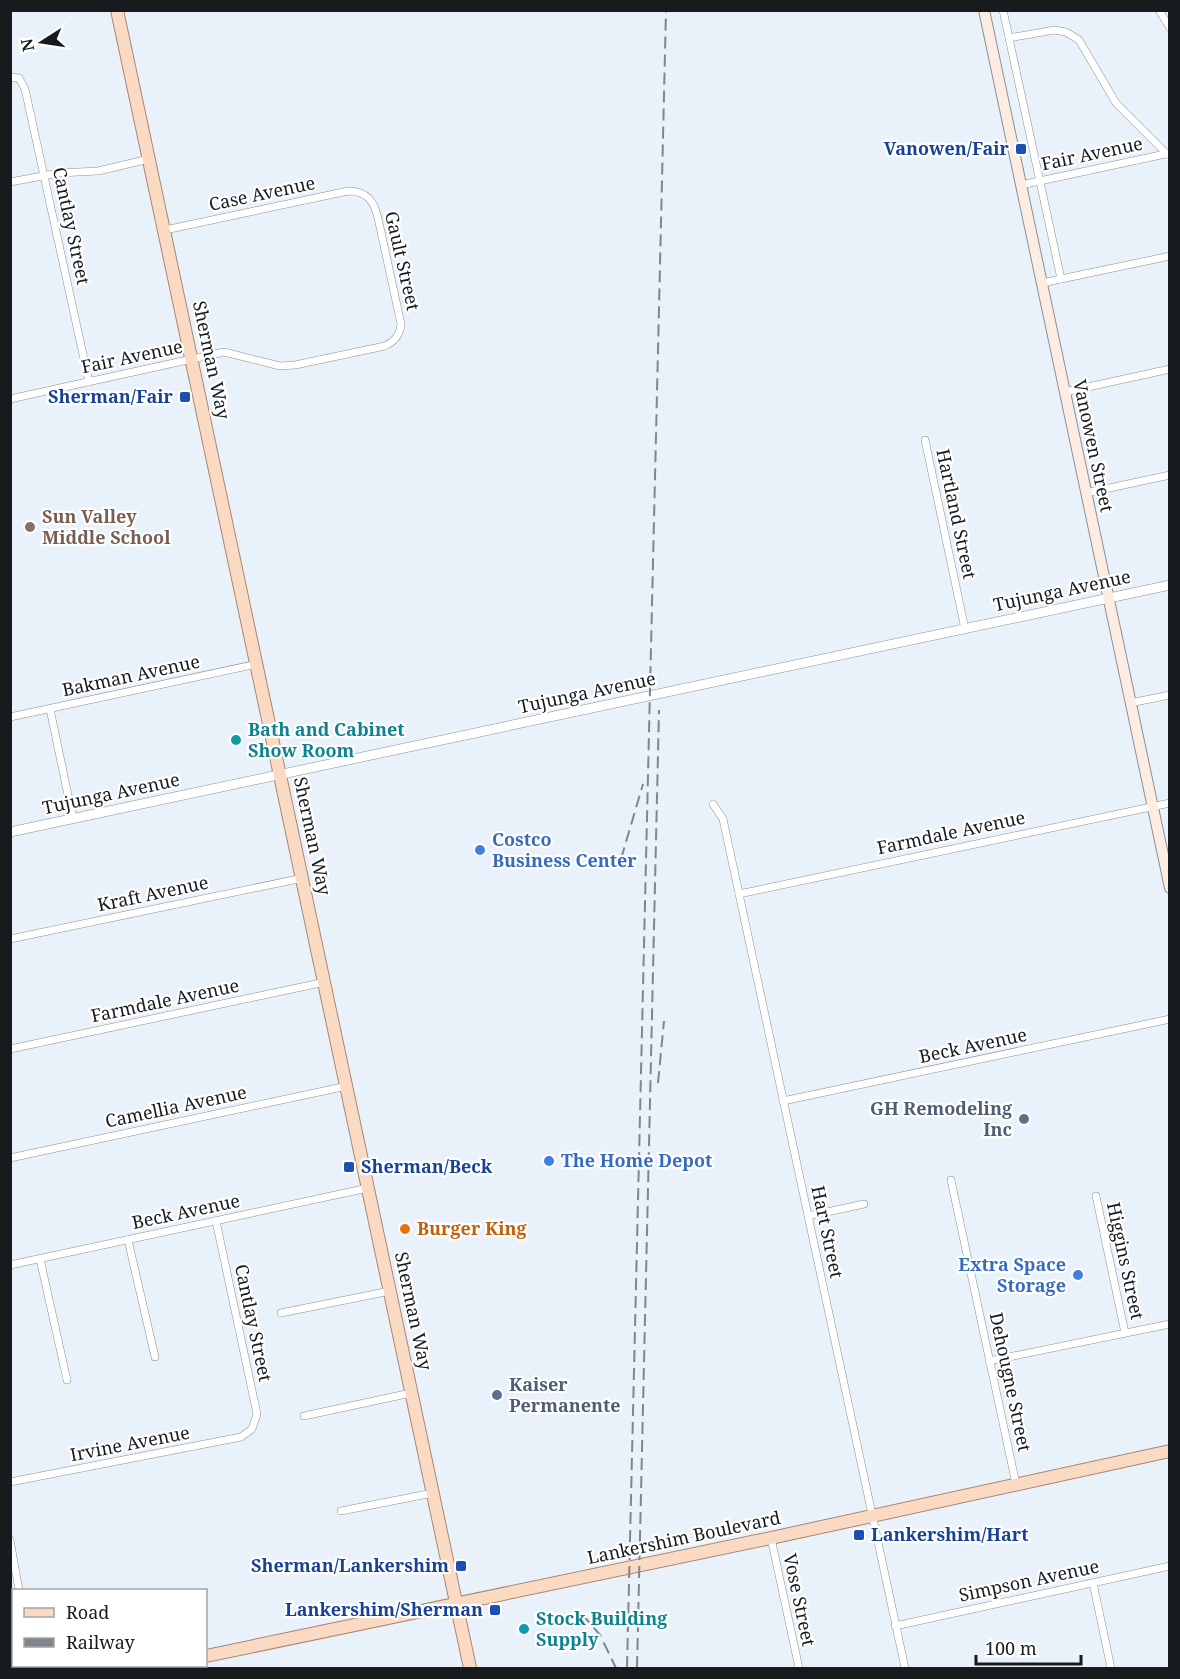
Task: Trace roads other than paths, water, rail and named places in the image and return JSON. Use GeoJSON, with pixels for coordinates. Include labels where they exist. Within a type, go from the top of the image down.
{"type":"FeatureCollection","features":[{"type":"Feature","properties":{"kind":"main road","name":"Sherman Way"},"geometry":{"type":"LineString","coordinates":[[117,10],[470,1668]]}},
{"type":"Feature","properties":{"kind":"main road","name":"Vanowen Street"},"geometry":{"type":"LineString","coordinates":[[984,10],[1170,888]]}},
{"type":"Feature","properties":{"kind":"main road","name":"Lankershim Boulevard"},"geometry":{"type":"LineString","coordinates":[[207,1656],[456,1605],[1170,1451]]}},
{"type":"Feature","properties":{"kind":"street"},"geometry":{"type":"LineString","coordinates":[[1003,10],[1061,279]]}},
{"type":"Feature","properties":{"kind":"street"},"geometry":{"type":"LineString","coordinates":[[1159,10],[1170,28]]}},
{"type":"Feature","properties":{"kind":"street"},"geometry":{"type":"LineString","coordinates":[[1009,38],[1054,30],[1066,33],[1078,40],[1116,103],[1168,153]]}},
{"type":"Feature","properties":{"kind":"street","name":"Cantlay Street"},"geometry":{"type":"LineString","coordinates":[[10,77],[19,78],[25,89],[88,382]]}},
{"type":"Feature","properties":{"kind":"street","name":"Fair Avenue"},"geometry":{"type":"LineString","coordinates":[[1021,185],[1168,153]]}},
{"type":"Feature","properties":{"kind":"street"},"geometry":{"type":"LineString","coordinates":[[10,182],[44,175],[98,171],[149,159]]}},
{"type":"Feature","properties":{"kind":"street","name":"Case Avenue"},"geometry":{"type":"LineString","coordinates":[[165,230],[339,193],[357,191],[365,194]]}},
{"type":"Feature","properties":{"kind":"street","name":"Gault Street"},"geometry":{"type":"LineString","coordinates":[[365,194],[376,208],[401,324],[398,337]]}},
{"type":"Feature","properties":{"kind":"street"},"geometry":{"type":"LineString","coordinates":[[1042,283],[1170,256]]}},
{"type":"Feature","properties":{"kind":"street","name":"Fair Avenue"},"geometry":{"type":"LineString","coordinates":[[10,399],[218,353],[232,352],[274,365],[289,366],[385,346],[398,337]]}},
{"type":"Feature","properties":{"kind":"street"},"geometry":{"type":"LineString","coordinates":[[1065,392],[1170,369]]}},
{"type":"Feature","properties":{"kind":"street","name":"Hartland Street"},"geometry":{"type":"LineString","coordinates":[[925,440],[965,629]]}},
{"type":"Feature","properties":{"kind":"street"},"geometry":{"type":"LineString","coordinates":[[1086,493],[1170,475]]}},
{"type":"Feature","properties":{"kind":"street","name":"Tujunga Avenue"},"geometry":{"type":"LineString","coordinates":[[10,832],[1170,585]]}},
{"type":"Feature","properties":{"kind":"street","name":"Bakman Avenue"},"geometry":{"type":"LineString","coordinates":[[10,717],[257,664]]}},
{"type":"Feature","properties":{"kind":"street"},"geometry":{"type":"LineString","coordinates":[[1130,703],[1170,695]]}},
{"type":"Feature","properties":{"kind":"street"},"geometry":{"type":"LineString","coordinates":[[50,709],[73,819]]}},
{"type":"Feature","properties":{"kind":"street","name":"Farmdale Avenue"},"geometry":{"type":"LineString","coordinates":[[739,894],[1170,803]]}},
{"type":"Feature","properties":{"kind":"street","name":"Hart Street"},"geometry":{"type":"LineString","coordinates":[[713,804],[723,819],[904,1668]]}},
{"type":"Feature","properties":{"kind":"street","name":"Kraft Avenue"},"geometry":{"type":"LineString","coordinates":[[10,939],[303,878]]}},
{"type":"Feature","properties":{"kind":"street","name":"Farmdale Avenue"},"geometry":{"type":"LineString","coordinates":[[10,1049],[325,982]]}},
{"type":"Feature","properties":{"kind":"street","name":"Beck Avenue"},"geometry":{"type":"LineString","coordinates":[[783,1101],[1170,1019]]}},
{"type":"Feature","properties":{"kind":"street","name":"Camellia Avenue"},"geometry":{"type":"LineString","coordinates":[[10,1158],[347,1086]]}},
{"type":"Feature","properties":{"kind":"street","name":"Dehougne Street"},"geometry":{"type":"LineString","coordinates":[[951,1180],[1016,1484]]}},
{"type":"Feature","properties":{"kind":"street","name":"Beck Avenue"},"geometry":{"type":"LineString","coordinates":[[10,1265],[368,1188]]}},
{"type":"Feature","properties":{"kind":"street","name":"Higgins Street"},"geometry":{"type":"LineString","coordinates":[[1096,1196],[1125,1333]]}},
{"type":"Feature","properties":{"kind":"street"},"geometry":{"type":"LineString","coordinates":[[808,1216],[864,1204]]}},
{"type":"Feature","properties":{"kind":"street","name":"Cantlay Street"},"geometry":{"type":"LineString","coordinates":[[216,1221],[257,1414],[252,1429]]}},
{"type":"Feature","properties":{"kind":"street"},"geometry":{"type":"LineString","coordinates":[[128,1240],[154,1357]]}},
{"type":"Feature","properties":{"kind":"street"},"geometry":{"type":"LineString","coordinates":[[40,1259],[67,1380]]}},
{"type":"Feature","properties":{"kind":"street"},"geometry":{"type":"LineString","coordinates":[[281,1313],[390,1290]]}},
{"type":"Feature","properties":{"kind":"street"},"geometry":{"type":"LineString","coordinates":[[990,1361],[1170,1324]]}},
{"type":"Feature","properties":{"kind":"street"},"geometry":{"type":"LineString","coordinates":[[304,1416],[411,1393]]}},
{"type":"Feature","properties":{"kind":"street","name":"Irvine Avenue"},"geometry":{"type":"LineString","coordinates":[[10,1482],[241,1437],[252,1429]]}},
{"type":"Feature","properties":{"kind":"street"},"geometry":{"type":"LineString","coordinates":[[341,1511],[433,1493]]}},
{"type":"Feature","properties":{"kind":"street","name":"Vose Street"},"geometry":{"type":"LineString","coordinates":[[771,1538],[799,1668]]}},
{"type":"Feature","properties":{"kind":"street"},"geometry":{"type":"LineString","coordinates":[[10,1540],[16,1587]]}},
{"type":"Feature","properties":{"kind":"street","name":"Simpson Avenue"},"geometry":{"type":"LineString","coordinates":[[895,1626],[1170,1566]]}},
{"type":"Feature","properties":{"kind":"street"},"geometry":{"type":"LineString","coordinates":[[1093,1583],[1111,1668]]}},
{"type":"Feature","properties":{"kind":"railway"},"geometry":{"type":"LineString","coordinates":[[627,1668],[666,10]]}},
{"type":"Feature","properties":{"kind":"railway"},"geometry":{"type":"LineString","coordinates":[[637,1668],[659,710]]}},
{"type":"Feature","properties":{"kind":"railway"},"geometry":{"type":"LineString","coordinates":[[621,859],[643,784]]}},
{"type":"Feature","properties":{"kind":"railway"},"geometry":{"type":"LineString","coordinates":[[658,1083],[664,1021]]}},
{"type":"Feature","properties":{"kind":"railway"},"geometry":{"type":"LineString","coordinates":[[582,1614],[600,1635],[616,1668]]}},
{"type":"Feature","properties":{"kind":"place","name":"Vanowen/Fair"},"geometry":{"type":"Point","coordinates":[1021,149]}},
{"type":"Feature","properties":{"kind":"place","name":"Sherman/Fair"},"geometry":{"type":"Point","coordinates":[185,397]}},
{"type":"Feature","properties":{"kind":"place","name":"Sun Valley Middle School"},"geometry":{"type":"Point","coordinates":[30,527]}},
{"type":"Feature","properties":{"kind":"place","name":"Bath and Cabinet Show Room"},"geometry":{"type":"Point","coordinates":[236,740]}},
{"type":"Feature","properties":{"kind":"place","name":"Costco Business Center"},"geometry":{"type":"Point","coordinates":[480,850]}},
{"type":"Feature","properties":{"kind":"place","name":"GH Remodeling Inc"},"geometry":{"type":"Point","coordinates":[1024,1119]}},
{"type":"Feature","properties":{"kind":"place","name":"The Home Depot"},"geometry":{"type":"Point","coordinates":[549,1161]}},
{"type":"Feature","properties":{"kind":"place","name":"Sherman/Beck"},"geometry":{"type":"Point","coordinates":[349,1167]}},
{"type":"Feature","properties":{"kind":"place","name":"Burger King"},"geometry":{"type":"Point","coordinates":[405,1229]}},
{"type":"Feature","properties":{"kind":"place","name":"Extra Space Storage"},"geometry":{"type":"Point","coordinates":[1078,1275]}},
{"type":"Feature","properties":{"kind":"place","name":"Kaiser Permanente"},"geometry":{"type":"Point","coordinates":[497,1395]}},
{"type":"Feature","properties":{"kind":"place","name":"Lankershim/Hart"},"geometry":{"type":"Point","coordinates":[859,1535]}},
{"type":"Feature","properties":{"kind":"place","name":"Sherman/Lankershim"},"geometry":{"type":"Point","coordinates":[461,1566]}},
{"type":"Feature","properties":{"kind":"place","name":"Lankershim/Sherman"},"geometry":{"type":"Point","coordinates":[495,1610]}},
{"type":"Feature","properties":{"kind":"place","name":"Stock Building Supply"},"geometry":{"type":"Point","coordinates":[524,1629]}}]}
